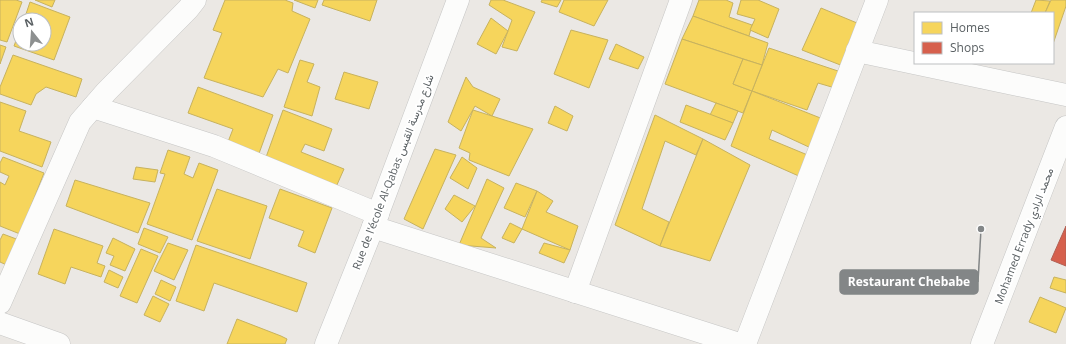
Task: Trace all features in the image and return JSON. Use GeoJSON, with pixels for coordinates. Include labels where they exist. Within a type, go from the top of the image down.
{"type":"FeatureCollection","features":[{"type":"Feature","properties":{"kind":"street"},"geometry":{"type":"LineString","coordinates":[[0,303],[80,122],[188,9],[194,0]]}},
{"type":"Feature","properties":{"kind":"street","name":"Rue de l'école Al-Qabas شارع مدرسة القبس"},"geometry":{"type":"LineString","coordinates":[[326,344],[375,220],[458,0]]}},
{"type":"Feature","properties":{"kind":"street"},"geometry":{"type":"LineString","coordinates":[[575,292],[681,0]]}},
{"type":"Feature","properties":{"kind":"street"},"geometry":{"type":"LineString","coordinates":[[745,344],[877,0]]}},
{"type":"Feature","properties":{"kind":"street"},"geometry":{"type":"LineString","coordinates":[[857,51],[914,63]]}},
{"type":"Feature","properties":{"kind":"street"},"geometry":{"type":"LineString","coordinates":[[919,64],[1066,95]]}},
{"type":"Feature","properties":{"kind":"street"},"geometry":{"type":"LineString","coordinates":[[93,107],[214,146],[375,220],[575,292],[739,344]]}},
{"type":"Feature","properties":{"kind":"street","name":"Mohamed Errady محمد الرادي"},"geometry":{"type":"LineString","coordinates":[[982,344],[1066,127]]}},
{"type":"Feature","properties":{"kind":"street"},"geometry":{"type":"LineString","coordinates":[[0,323],[59,344]]}},
{"type":"Feature","properties":{"kind":"building: Homes"},"geometry":{"type":"Polygon","coordinates":[[[0,0],[16,0],[22,2],[18,12],[12,12],[12,29],[7,42],[0,40],[0,0]]]}},
{"type":"Feature","properties":{"kind":"building: Homes"},"geometry":{"type":"Polygon","coordinates":[[[35,0],[55,0],[52,7],[35,0]]]}},
{"type":"Feature","properties":{"kind":"building: Homes"},"geometry":{"type":"Polygon","coordinates":[[[225,0],[285,0],[293,3],[292,11],[310,19],[288,73],[278,69],[263,97],[204,78],[222,33],[213,30],[225,0]]]}},
{"type":"Feature","properties":{"kind":"building: Homes"},"geometry":{"type":"Polygon","coordinates":[[[294,0],[318,0],[315,8],[294,0]]]}},
{"type":"Feature","properties":{"kind":"building: Homes"},"geometry":{"type":"Polygon","coordinates":[[[324,0],[377,0],[370,21],[322,5],[324,0]]]}},
{"type":"Feature","properties":{"kind":"building: Homes"},"geometry":{"type":"Polygon","coordinates":[[[491,0],[503,0],[535,12],[517,51],[502,47],[512,20],[489,5],[491,0]]]}},
{"type":"Feature","properties":{"kind":"building: Homes"},"geometry":{"type":"Polygon","coordinates":[[[542,0],[561,0],[557,7],[541,2],[542,0]]]}},
{"type":"Feature","properties":{"kind":"building: Homes"},"geometry":{"type":"Polygon","coordinates":[[[564,0],[608,0],[594,26],[559,12],[564,0]]]}},
{"type":"Feature","properties":{"kind":"building: Homes"},"geometry":{"type":"Polygon","coordinates":[[[699,0],[726,0],[733,3],[729,17],[752,25],[749,36],[693,16],[699,0]]]}},
{"type":"Feature","properties":{"kind":"building: Homes"},"geometry":{"type":"Polygon","coordinates":[[[741,0],[758,0],[779,9],[768,38],[750,30],[755,19],[737,14],[741,0]]]}},
{"type":"Feature","properties":{"kind":"building: Homes"},"geometry":{"type":"Polygon","coordinates":[[[1036,0],[1050,1],[1045,12],[1031,12],[1036,0]]]}},
{"type":"Feature","properties":{"kind":"building: Homes"},"geometry":{"type":"Polygon","coordinates":[[[1051,0],[1066,0],[1066,6],[1054,41],[1054,12],[1045,12],[1051,0]]]}},
{"type":"Feature","properties":{"kind":"building: Homes"},"geometry":{"type":"Polygon","coordinates":[[[30,2],[70,17],[54,60],[31,52],[52,52],[52,12],[27,12],[30,2]]]}},
{"type":"Feature","properties":{"kind":"building: Homes"},"geometry":{"type":"Polygon","coordinates":[[[821,8],[857,23],[843,66],[802,50],[821,8]]]}},
{"type":"Feature","properties":{"kind":"building: Homes"},"geometry":{"type":"Polygon","coordinates":[[[693,16],[768,43],[762,65],[682,39],[693,16]]]}},
{"type":"Feature","properties":{"kind":"building: Homes"},"geometry":{"type":"Polygon","coordinates":[[[491,18],[508,31],[496,54],[477,44],[491,18]]]}},
{"type":"Feature","properties":{"kind":"building: Homes"},"geometry":{"type":"Polygon","coordinates":[[[571,30],[608,40],[589,88],[554,74],[571,30]]]}},
{"type":"Feature","properties":{"kind":"building: Homes"},"geometry":{"type":"Polygon","coordinates":[[[682,39],[743,59],[733,84],[752,91],[743,113],[665,84],[682,39]]]}},
{"type":"Feature","properties":{"kind":"building: Homes"},"geometry":{"type":"Polygon","coordinates":[[[616,44],[644,57],[638,69],[609,59],[616,44]]]}},
{"type":"Feature","properties":{"kind":"building: Homes"},"geometry":{"type":"Polygon","coordinates":[[[0,45],[6,47],[0,64],[0,45]]]}},
{"type":"Feature","properties":{"kind":"building: Homes"},"geometry":{"type":"Polygon","coordinates":[[[769,48],[841,72],[835,88],[818,83],[807,110],[752,91],[769,48]]]}},
{"type":"Feature","properties":{"kind":"building: Homes"},"geometry":{"type":"Polygon","coordinates":[[[13,55],[82,79],[76,97],[46,87],[36,94],[31,105],[0,94],[0,87],[13,55]]]}},
{"type":"Feature","properties":{"kind":"building: Homes"},"geometry":{"type":"Polygon","coordinates":[[[743,59],[762,65],[752,91],[733,84],[743,59]]]}},
{"type":"Feature","properties":{"kind":"building: Homes"},"geometry":{"type":"Polygon","coordinates":[[[300,60],[314,64],[307,82],[320,87],[312,116],[284,107],[300,60]]]}},
{"type":"Feature","properties":{"kind":"building: Homes"},"geometry":{"type":"Polygon","coordinates":[[[344,72],[378,82],[369,109],[335,99],[344,72]]]}},
{"type":"Feature","properties":{"kind":"building: Homes"},"geometry":{"type":"Polygon","coordinates":[[[466,77],[473,87],[500,99],[492,116],[475,106],[461,131],[448,122],[466,77]]]}},
{"type":"Feature","properties":{"kind":"building: Homes"},"geometry":{"type":"Polygon","coordinates":[[[198,87],[273,115],[257,159],[226,147],[233,129],[188,113],[198,87]]]}},
{"type":"Feature","properties":{"kind":"building: Homes"},"geometry":{"type":"Polygon","coordinates":[[[752,91],[823,119],[811,148],[772,130],[769,139],[810,156],[801,177],[731,146],[752,91]]]}},
{"type":"Feature","properties":{"kind":"building: Homes"},"geometry":{"type":"Polygon","coordinates":[[[0,102],[26,111],[19,131],[51,142],[42,167],[0,151],[0,102]]]}},
{"type":"Feature","properties":{"kind":"building: Homes"},"geometry":{"type":"Polygon","coordinates":[[[716,103],[738,111],[733,123],[710,115],[716,103]]]}},
{"type":"Feature","properties":{"kind":"building: Homes"},"geometry":{"type":"Polygon","coordinates":[[[686,105],[733,123],[725,140],[680,122],[686,105]]]}},
{"type":"Feature","properties":{"kind":"building: Homes"},"geometry":{"type":"Polygon","coordinates":[[[555,106],[573,116],[567,131],[548,123],[555,106]]]}},
{"type":"Feature","properties":{"kind":"building: Homes"},"geometry":{"type":"Polygon","coordinates":[[[283,110],[332,129],[324,151],[305,144],[301,152],[344,169],[336,187],[265,160],[283,110]]]}},
{"type":"Feature","properties":{"kind":"building: Homes"},"geometry":{"type":"Polygon","coordinates":[[[473,110],[533,129],[509,176],[469,160],[470,153],[459,148],[473,110]]]}},
{"type":"Feature","properties":{"kind":"building: Homes"},"geometry":{"type":"Polygon","coordinates":[[[655,115],[703,139],[696,155],[665,141],[642,209],[669,222],[660,246],[615,225],[655,115]]]}},
{"type":"Feature","properties":{"kind":"building: Homes"},"geometry":{"type":"Polygon","coordinates":[[[703,139],[750,165],[710,261],[660,246],[703,139]]]}},
{"type":"Feature","properties":{"kind":"building: Homes"},"geometry":{"type":"Polygon","coordinates":[[[435,149],[456,155],[423,229],[404,219],[435,149]]]}},
{"type":"Feature","properties":{"kind":"building: Homes"},"geometry":{"type":"Polygon","coordinates":[[[168,150],[190,157],[184,174],[193,178],[199,163],[218,170],[192,240],[147,224],[165,174],[160,173],[168,150]]]}},
{"type":"Feature","properties":{"kind":"building: Homes"},"geometry":{"type":"Polygon","coordinates":[[[3,157],[44,173],[20,234],[0,226],[0,182],[5,185],[9,176],[0,172],[0,163],[3,157]]]}},
{"type":"Feature","properties":{"kind":"building: Homes"},"geometry":{"type":"Polygon","coordinates":[[[462,157],[477,168],[468,189],[450,178],[462,157]]]}},
{"type":"Feature","properties":{"kind":"building: Homes"},"geometry":{"type":"Polygon","coordinates":[[[136,167],[158,170],[155,182],[133,179],[136,167]]]}},
{"type":"Feature","properties":{"kind":"building: Homes"},"geometry":{"type":"Polygon","coordinates":[[[487,179],[504,188],[481,238],[496,248],[459,245],[487,179]]]}},
{"type":"Feature","properties":{"kind":"building: Homes"},"geometry":{"type":"Polygon","coordinates":[[[75,180],[150,203],[138,233],[66,206],[75,180]]]}},
{"type":"Feature","properties":{"kind":"building: Homes"},"geometry":{"type":"Polygon","coordinates":[[[516,183],[537,191],[525,217],[504,208],[516,183]]]}},
{"type":"Feature","properties":{"kind":"building: Homes"},"geometry":{"type":"Polygon","coordinates":[[[217,189],[267,206],[250,259],[197,241],[217,189]]]}},
{"type":"Feature","properties":{"kind":"building: Homes"},"geometry":{"type":"Polygon","coordinates":[[[280,189],[332,208],[315,253],[298,246],[304,231],[269,218],[280,189]]]}},
{"type":"Feature","properties":{"kind":"building: Homes"},"geometry":{"type":"Polygon","coordinates":[[[537,191],[553,201],[546,212],[578,226],[570,250],[522,229],[537,191]]]}},
{"type":"Feature","properties":{"kind":"building: Homes"},"geometry":{"type":"Polygon","coordinates":[[[454,195],[475,206],[462,222],[445,209],[454,195]]]}},
{"type":"Feature","properties":{"kind":"building: Homes"},"geometry":{"type":"Polygon","coordinates":[[[510,223],[522,229],[514,243],[502,238],[510,223]]]}},
{"type":"Feature","properties":{"kind":"building: Homes"},"geometry":{"type":"Polygon","coordinates":[[[144,228],[168,237],[160,253],[138,244],[144,228]]]}},
{"type":"Feature","properties":{"kind":"building: Homes"},"geometry":{"type":"Polygon","coordinates":[[[54,229],[103,246],[97,263],[105,266],[101,277],[71,267],[65,284],[38,274],[54,229]]]}},
{"type":"Feature","properties":{"kind":"building: Homes"},"geometry":{"type":"Polygon","coordinates":[[[3,234],[19,240],[9,266],[0,262],[0,240],[3,234]]]}},
{"type":"Feature","properties":{"kind":"building: Homes"},"geometry":{"type":"Polygon","coordinates":[[[113,238],[135,249],[125,271],[110,265],[114,256],[106,253],[113,238]]]}},
{"type":"Feature","properties":{"kind":"building: Homes"},"geometry":{"type":"Polygon","coordinates":[[[168,243],[188,250],[174,280],[154,271],[168,243]]]}},
{"type":"Feature","properties":{"kind":"building: Homes"},"geometry":{"type":"Polygon","coordinates":[[[544,243],[570,250],[564,263],[539,253],[544,243]]]}},
{"type":"Feature","properties":{"kind":"building: Homes"},"geometry":{"type":"Polygon","coordinates":[[[196,245],[307,283],[297,312],[214,283],[204,311],[176,301],[196,245]]]}},
{"type":"Feature","properties":{"kind":"building: Homes"},"geometry":{"type":"Polygon","coordinates":[[[141,249],[158,256],[137,303],[120,296],[141,249]]]}},
{"type":"Feature","properties":{"kind":"building: Homes"},"geometry":{"type":"Polygon","coordinates":[[[109,270],[123,277],[118,288],[104,282],[109,270]]]}},
{"type":"Feature","properties":{"kind":"building: Homes"},"geometry":{"type":"Polygon","coordinates":[[[1054,277],[1066,280],[1066,293],[1050,288],[1054,277]]]}},
{"type":"Feature","properties":{"kind":"building: Homes"},"geometry":{"type":"Polygon","coordinates":[[[161,280],[176,287],[170,301],[155,294],[161,280]]]}},
{"type":"Feature","properties":{"kind":"building: Homes"},"geometry":{"type":"Polygon","coordinates":[[[153,296],[169,304],[160,322],[144,315],[153,296]]]}},
{"type":"Feature","properties":{"kind":"building: Homes"},"geometry":{"type":"Polygon","coordinates":[[[1040,297],[1066,308],[1056,333],[1029,322],[1040,297]]]}},
{"type":"Feature","properties":{"kind":"building: Homes"},"geometry":{"type":"Polygon","coordinates":[[[237,319],[287,339],[285,344],[227,344],[237,319]]]}},
{"type":"Feature","properties":{"kind":"building: Shops"},"geometry":{"type":"Polygon","coordinates":[[[1066,226],[1066,266],[1051,260],[1066,226]]]}},
{"type":"Feature","properties":{"kind":"place","name":"Restaurant Chebabe"},"geometry":{"type":"Point","coordinates":[981,229]}}]}
